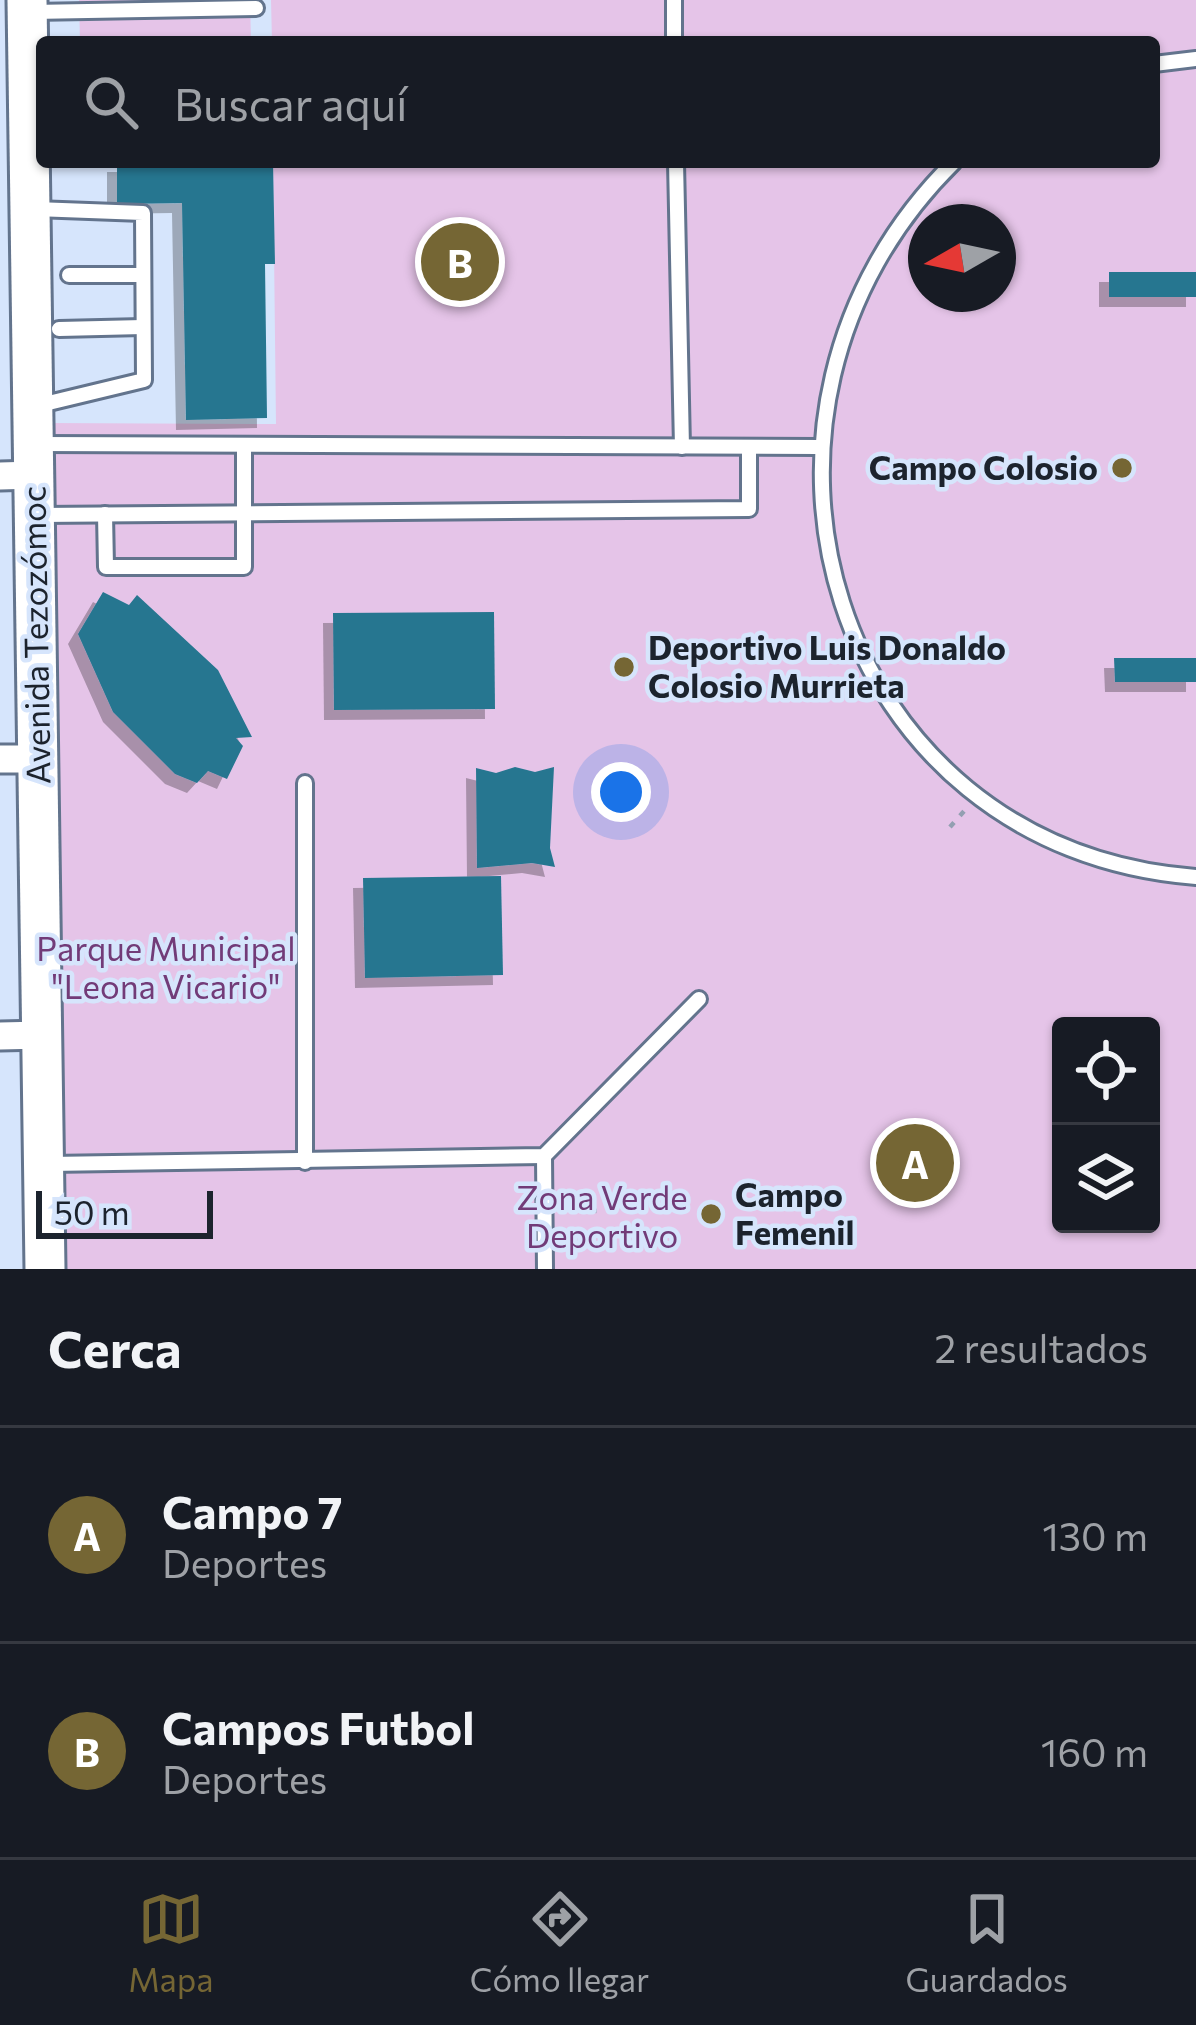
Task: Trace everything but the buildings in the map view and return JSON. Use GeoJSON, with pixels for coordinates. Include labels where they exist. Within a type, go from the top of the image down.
{"type":"FeatureCollection","features":[{"type":"Feature","properties":{"kind":"street","name":"Avenida Tezozómoc"},"geometry":{"type":"LineString","coordinates":[[27,6],[20,193],[25,450],[34,515],[19,759],[42,1035],[46,1269]]}},
{"type":"Feature","properties":{"kind":"street"},"geometry":{"type":"LineString","coordinates":[[0,1036],[42,1035]]}},
{"type":"Feature","properties":{"kind":"lane"},"geometry":{"type":"LineString","coordinates":[[674,0],[674,36]]}},
{"type":"Feature","properties":{"kind":"lane"},"geometry":{"type":"LineString","coordinates":[[27,6],[256,8]]}},
{"type":"Feature","properties":{"kind":"lane"},"geometry":{"type":"LineString","coordinates":[[1160,63],[1196,59]]}},
{"type":"Feature","properties":{"kind":"lane"},"geometry":{"type":"LineString","coordinates":[[676,168],[682,447]]}},
{"type":"Feature","properties":{"kind":"lane"},"geometry":{"type":"LineString","coordinates":[[948,168],[902,218],[861,285],[833,359],[819,447],[828,553],[850,628],[888,696],[937,757],[997,806],[1064,844],[1138,868],[1196,877]]}},
{"type":"Feature","properties":{"kind":"lane"},"geometry":{"type":"LineString","coordinates":[[20,193],[143,213],[144,380],[25,450]]}},
{"type":"Feature","properties":{"kind":"lane"},"geometry":{"type":"LineString","coordinates":[[69,275],[143,274]]}},
{"type":"Feature","properties":{"kind":"lane"},"geometry":{"type":"LineString","coordinates":[[59,329],[143,327]]}},
{"type":"Feature","properties":{"kind":"lane"},"geometry":{"type":"LineString","coordinates":[[105,514],[106,567],[244,567],[244,445]]}},
{"type":"Feature","properties":{"kind":"lane"},"geometry":{"type":"LineString","coordinates":[[25,450],[244,445],[819,447]]}},
{"type":"Feature","properties":{"kind":"lane"},"geometry":{"type":"LineString","coordinates":[[34,515],[749,508],[749,447]]}},
{"type":"Feature","properties":{"kind":"lane"},"geometry":{"type":"LineString","coordinates":[[305,783],[305,1162]]}},
{"type":"Feature","properties":{"kind":"lane"},"geometry":{"type":"LineString","coordinates":[[44,1164],[544,1156],[699,999]]}},
{"type":"Feature","properties":{"kind":"lane"},"geometry":{"type":"LineString","coordinates":[[544,1156],[545,1269]]}},
{"type":"Feature","properties":{"kind":"path"},"geometry":{"type":"LineString","coordinates":[[544,1203],[597,1211]]}},
{"type":"Feature","properties":{"kind":"green space"},"geometry":{"type":"Polygon","coordinates":[[[79,0],[250,0],[251,36],[80,36],[79,0]]]}},
{"type":"Feature","properties":{"kind":"green space","name":"Deportivo Luis Donaldo Colosio Murrieta"},"geometry":{"type":"Polygon","coordinates":[[[271,0],[1196,0],[1196,1269],[63,1269],[46,423],[276,424],[273,168],[1160,168],[1160,36],[272,36],[271,0]]]}},
{"type":"Feature","properties":{"kind":"place","name":"Campos Futbol"},"geometry":{"type":"Point","coordinates":[460,262]}},
{"type":"Feature","properties":{"kind":"place","name":"Campo Colosio"},"geometry":{"type":"Point","coordinates":[1122,468]}},
{"type":"Feature","properties":{"kind":"place","name":"Deportivo Luis Donaldo Colosio Murrieta"},"geometry":{"type":"Point","coordinates":[624,667]}},
{"type":"Feature","properties":{"kind":"place","name":"Campo 7"},"geometry":{"type":"Point","coordinates":[915,1163]}},
{"type":"Feature","properties":{"kind":"place","name":"Campo Femenil"},"geometry":{"type":"Point","coordinates":[711,1214]}},
{"type":"Feature","properties":{"kind":"park label","name":"Parque Municipal \"Leona Vicario\""},"geometry":{"type":"Point","coordinates":[166,968]}},
{"type":"Feature","properties":{"kind":"park label","name":"Zona Verde Deportivo"},"geometry":{"type":"Point","coordinates":[602,1217]}}]}
